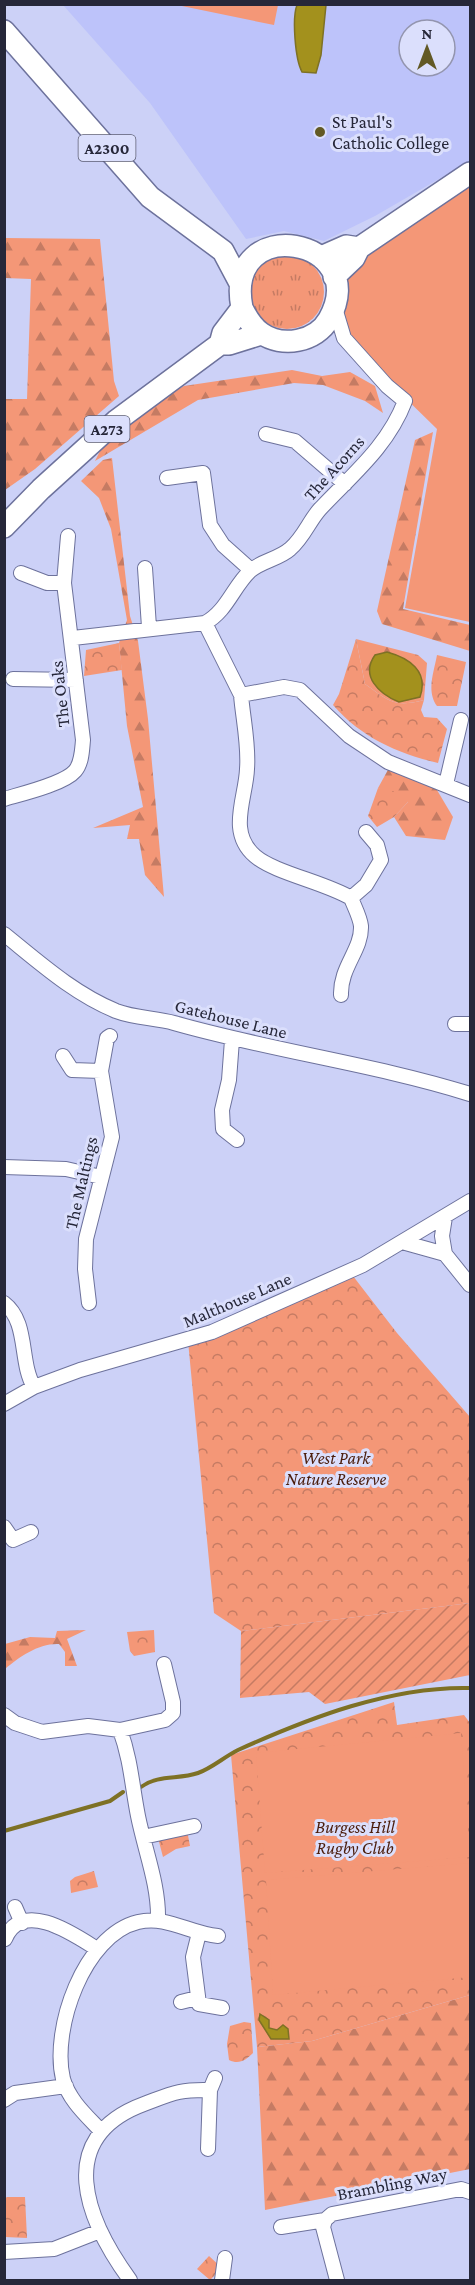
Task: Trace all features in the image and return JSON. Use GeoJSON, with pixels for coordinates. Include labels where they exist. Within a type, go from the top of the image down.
{"type":"FeatureCollection","features":[{"type":"Feature","properties":{"kind":"main road","name":"A2300"},"geometry":{"type":"LineString","coordinates":[[4,31],[150,197],[223,251],[240,283]]}},
{"type":"Feature","properties":{"kind":"main road"},"geometry":{"type":"LineString","coordinates":[[334,277],[354,258],[359,248],[471,173]]}},
{"type":"Feature","properties":{"kind":"main road"},"geometry":{"type":"LineString","coordinates":[[295,244],[321,257],[334,277],[337,292],[335,308],[327,322],[314,334],[287,342],[261,334],[249,322],[242,308],[240,283],[251,260],[261,252],[276,246],[295,244]]}},
{"type":"Feature","properties":{"kind":"main road"},"geometry":{"type":"LineString","coordinates":[[321,257],[346,246],[359,248]]}},
{"type":"Feature","properties":{"kind":"main road"},"geometry":{"type":"LineString","coordinates":[[223,251],[261,252]]}},
{"type":"Feature","properties":{"kind":"main road","name":"A273"},"geometry":{"type":"LineString","coordinates":[[220,344],[223,333],[242,308]]}},
{"type":"Feature","properties":{"kind":"main road","name":"A273"},"geometry":{"type":"LineString","coordinates":[[4,527],[41,489],[109,428],[220,344],[230,344],[261,334]]}},
{"type":"Feature","properties":{"kind":"street"},"geometry":{"type":"LineString","coordinates":[[314,334],[329,338],[344,338],[335,308]]}},
{"type":"Feature","properties":{"kind":"street","name":"The Acorns"},"geometry":{"type":"LineString","coordinates":[[205,623],[217,616],[251,570],[289,551],[305,534],[318,511],[376,450],[400,414],[405,401],[387,386],[344,338]]}},
{"type":"Feature","properties":{"kind":"street"},"geometry":{"type":"LineString","coordinates":[[266,434],[295,441],[345,484]]}},
{"type":"Feature","properties":{"kind":"street"},"geometry":{"type":"LineString","coordinates":[[201,459],[210,525],[223,545],[251,570]]}},
{"type":"Feature","properties":{"kind":"street"},"geometry":{"type":"LineString","coordinates":[[166,478],[203,473]]}},
{"type":"Feature","properties":{"kind":"street","name":"The Oaks"},"geometry":{"type":"LineString","coordinates":[[4,799],[62,779],[74,772],[81,758],[83,740],[73,638],[64,583],[68,536]]}},
{"type":"Feature","properties":{"kind":"street"},"geometry":{"type":"LineString","coordinates":[[145,568],[150,627]]}},
{"type":"Feature","properties":{"kind":"street"},"geometry":{"type":"LineString","coordinates":[[21,573],[47,583],[64,583]]}},
{"type":"Feature","properties":{"kind":"street"},"geometry":{"type":"LineString","coordinates":[[73,638],[150,627],[205,623],[241,695],[247,769],[238,822],[243,842],[255,856],[268,863],[335,888],[351,898],[361,925],[357,944],[340,979],[341,995]]}},
{"type":"Feature","properties":{"kind":"street"},"geometry":{"type":"LineString","coordinates":[[13,679],[76,680]]}},
{"type":"Feature","properties":{"kind":"street"},"geometry":{"type":"LineString","coordinates":[[241,695],[284,687],[300,690],[349,736],[388,762],[471,795]]}},
{"type":"Feature","properties":{"kind":"street"},"geometry":{"type":"LineString","coordinates":[[446,784],[461,720]]}},
{"type":"Feature","properties":{"kind":"street"},"geometry":{"type":"LineString","coordinates":[[351,898],[366,885],[381,860],[377,845],[366,832]]}},
{"type":"Feature","properties":{"kind":"street","name":"Gatehouse Lane"},"geometry":{"type":"LineString","coordinates":[[4,934],[72,989],[118,1012],[166,1021],[232,1040],[351,1063],[471,1094]]}},
{"type":"Feature","properties":{"kind":"street"},"geometry":{"type":"LineString","coordinates":[[455,1024],[471,1024]]}},
{"type":"Feature","properties":{"kind":"street","name":"The Maltings"},"geometry":{"type":"LineString","coordinates":[[89,1303],[84,1253],[88,1224],[112,1137],[101,1071],[106,1038],[110,1036]]}},
{"type":"Feature","properties":{"kind":"street"},"geometry":{"type":"LineString","coordinates":[[232,1040],[229,1080],[222,1110],[223,1129],[237,1140]]}},
{"type":"Feature","properties":{"kind":"street"},"geometry":{"type":"LineString","coordinates":[[63,1056],[72,1070],[101,1071]]}},
{"type":"Feature","properties":{"kind":"street"},"geometry":{"type":"LineString","coordinates":[[4,1167],[66,1169],[102,1177]]}},
{"type":"Feature","properties":{"kind":"street","name":"Malthouse Lane"},"geometry":{"type":"LineString","coordinates":[[4,1404],[34,1387],[80,1370],[212,1332],[363,1265],[471,1201]]}},
{"type":"Feature","properties":{"kind":"street"},"geometry":{"type":"LineString","coordinates":[[445,1217],[442,1236],[445,1254],[471,1285]]}},
{"type":"Feature","properties":{"kind":"street"},"geometry":{"type":"LineString","coordinates":[[402,1242],[445,1254]]}},
{"type":"Feature","properties":{"kind":"street"},"geometry":{"type":"LineString","coordinates":[[4,1303],[18,1321],[27,1376],[34,1387]]}},
{"type":"Feature","properties":{"kind":"street"},"geometry":{"type":"LineString","coordinates":[[4,1527],[13,1540],[31,1532]]}},
{"type":"Feature","properties":{"kind":"street"},"geometry":{"type":"LineString","coordinates":[[5,1715],[27,1729],[42,1732],[88,1726],[120,1730],[165,1720],[172,1713],[173,1702],[164,1664]]}},
{"type":"Feature","properties":{"kind":"street"},"geometry":{"type":"LineString","coordinates":[[120,1730],[131,1763],[135,1800],[155,1886],[158,1920]]}},
{"type":"Feature","properties":{"kind":"street"},"geometry":{"type":"LineString","coordinates":[[143,1837],[194,1826]]}},
{"type":"Feature","properties":{"kind":"street"},"geometry":{"type":"LineString","coordinates":[[15,1907],[22,1923]]}},
{"type":"Feature","properties":{"kind":"street"},"geometry":{"type":"LineString","coordinates":[[100,2130],[70,2097],[61,2059],[67,2014],[75,1990],[97,1949],[108,1937],[122,1928],[158,1920],[199,1933],[218,1936]]}},
{"type":"Feature","properties":{"kind":"street"},"geometry":{"type":"LineString","coordinates":[[5,1939],[8,1932],[22,1923],[42,1922],[62,1926],[97,1949]]}},
{"type":"Feature","properties":{"kind":"street"},"geometry":{"type":"LineString","coordinates":[[199,1933],[193,1950],[197,1998],[199,2004],[222,2008]]}},
{"type":"Feature","properties":{"kind":"street"},"geometry":{"type":"LineString","coordinates":[[181,2002],[197,1998]]}},
{"type":"Feature","properties":{"kind":"street"},"geometry":{"type":"LineString","coordinates":[[130,2280],[100,2231],[86,2184],[86,2161],[100,2130],[123,2113],[173,2091],[212,2084],[208,2150]]}},
{"type":"Feature","properties":{"kind":"street"},"geometry":{"type":"LineString","coordinates":[[4,2100],[15,2093],[66,2086]]}},
{"type":"Feature","properties":{"kind":"street","name":"Brambling Way"},"geometry":{"type":"LineString","coordinates":[[281,2227],[325,2220],[344,2209],[470,2191]]}},
{"type":"Feature","properties":{"kind":"street","name":"Brambling Way"},"geometry":{"type":"LineString","coordinates":[[325,2220],[325,2239],[331,2251],[337,2280]]}},
{"type":"Feature","properties":{"kind":"street"},"geometry":{"type":"LineString","coordinates":[[4,2252],[54,2249],[100,2231]]}},
{"type":"Feature","properties":{"kind":"street"},"geometry":{"type":"LineString","coordinates":[[222,2280],[225,2258]]}},
{"type":"Feature","properties":{"kind":"shaded area","name":"St Paul's Catholic College"},"geometry":{"type":"Polygon","coordinates":[[[63,5],[470,5],[470,161],[375,216],[324,241],[284,231],[246,239],[150,103],[63,5]]]}},
{"type":"Feature","properties":{"kind":"shaded area"},"geometry":{"type":"Polygon","coordinates":[[[297,5],[326,5],[321,55],[316,73],[302,72],[300,66],[296,49],[295,11],[297,5]]]}},
{"type":"Feature","properties":{"kind":"shaded area"},"geometry":{"type":"Polygon","coordinates":[[[387,652],[403,658],[415,667],[422,680],[420,697],[399,702],[385,694],[374,683],[371,677],[371,663],[375,655],[387,652]]]}},
{"type":"Feature","properties":{"kind":"shaded area"},"geometry":{"type":"Polygon","coordinates":[[[260,2014],[269,2020],[269,2028],[277,2030],[283,2025],[288,2029],[289,2039],[271,2039],[259,2020],[260,2014]]]}},
{"type":"Feature","properties":{"kind":"green space"},"geometry":{"type":"Polygon","coordinates":[[[278,4],[274,25],[177,5],[278,4]]]}},
{"type":"Feature","properties":{"kind":"green space"},"geometry":{"type":"Polygon","coordinates":[[[470,172],[470,622],[405,608],[437,429],[344,338],[334,277],[470,172]]]}},
{"type":"Feature","properties":{"kind":"green space"},"geometry":{"type":"Polygon","coordinates":[[[5,238],[100,239],[114,381],[119,396],[35,469],[5,490],[5,399],[27,399],[31,279],[5,278],[5,238]]]}},
{"type":"Feature","properties":{"kind":"green space"},"geometry":{"type":"Polygon","coordinates":[[[287,255],[301,258],[313,266],[321,278],[324,292],[321,306],[313,318],[301,326],[287,329],[273,326],[261,318],[253,306],[250,292],[253,278],[261,266],[273,258],[287,255]]]}},
{"type":"Feature","properties":{"kind":"green space"},"geometry":{"type":"Polygon","coordinates":[[[292,370],[322,376],[350,372],[375,386],[383,413],[365,401],[323,385],[294,383],[198,400],[95,461],[108,435],[150,405],[184,386],[292,370]]]}},
{"type":"Feature","properties":{"kind":"green space"},"geometry":{"type":"Polygon","coordinates":[[[433,432],[403,609],[470,625],[470,651],[382,624],[377,611],[415,440],[433,432]]]}},
{"type":"Feature","properties":{"kind":"green space"},"geometry":{"type":"Polygon","coordinates":[[[112,458],[130,616],[138,641],[148,719],[164,897],[145,875],[139,839],[127,839],[130,825],[93,828],[143,807],[127,726],[119,643],[127,620],[111,529],[99,498],[81,481],[103,460],[112,458]]]}},
{"type":"Feature","properties":{"kind":"green space"},"geometry":{"type":"Polygon","coordinates":[[[356,639],[418,655],[427,663],[424,700],[398,703],[380,695],[365,684],[356,639]]]}},
{"type":"Feature","properties":{"kind":"green space"},"geometry":{"type":"Polygon","coordinates":[[[356,639],[365,684],[380,695],[398,703],[424,700],[421,710],[424,717],[437,718],[447,729],[438,763],[394,749],[367,735],[333,705],[339,694],[356,639]]]}},
{"type":"Feature","properties":{"kind":"green space"},"geometry":{"type":"Polygon","coordinates":[[[119,643],[122,670],[84,676],[86,650],[119,643]]]}},
{"type":"Feature","properties":{"kind":"green space"},"geometry":{"type":"Polygon","coordinates":[[[437,655],[466,662],[457,706],[437,706],[434,700],[431,688],[437,655]]]}},
{"type":"Feature","properties":{"kind":"green space"},"geometry":{"type":"Polygon","coordinates":[[[389,768],[434,785],[453,817],[445,840],[406,836],[394,817],[408,802],[378,788],[389,768]]]}},
{"type":"Feature","properties":{"kind":"green space"},"geometry":{"type":"Polygon","coordinates":[[[378,788],[406,794],[408,802],[394,817],[377,827],[368,816],[378,788]]]}},
{"type":"Feature","properties":{"kind":"green space","name":"West Park Nature Reserve"},"geometry":{"type":"Polygon","coordinates":[[[353,1276],[397,1333],[470,1417],[470,1603],[241,1631],[214,1613],[188,1341],[353,1276]]]}},
{"type":"Feature","properties":{"kind":"green space"},"geometry":{"type":"Polygon","coordinates":[[[470,1603],[470,1675],[325,1704],[309,1692],[240,1698],[241,1631],[470,1603]]]}},
{"type":"Feature","properties":{"kind":"green space"},"geometry":{"type":"Polygon","coordinates":[[[86,1630],[67,1639],[77,1666],[65,1666],[65,1652],[59,1644],[52,1644],[30,1652],[5,1669],[5,1644],[30,1637],[55,1638],[57,1631],[86,1630]]]}},
{"type":"Feature","properties":{"kind":"green space"},"geometry":{"type":"Polygon","coordinates":[[[154,1630],[155,1652],[134,1656],[130,1651],[127,1632],[154,1630]]]}},
{"type":"Feature","properties":{"kind":"green space","name":"Burgess Hill Rugby Club"},"geometry":{"type":"Polygon","coordinates":[[[394,1702],[397,1725],[464,1715],[470,1723],[470,1995],[312,2041],[257,2047],[231,1755],[394,1702]]]}},
{"type":"Feature","properties":{"kind":"green space"},"geometry":{"type":"Polygon","coordinates":[[[461,1733],[470,1857],[265,1873],[256,1753],[461,1733]]]}},
{"type":"Feature","properties":{"kind":"green space"},"geometry":{"type":"Polygon","coordinates":[[[187,1830],[190,1846],[176,1849],[163,1857],[158,1838],[187,1830]]]}},
{"type":"Feature","properties":{"kind":"green space"},"geometry":{"type":"Polygon","coordinates":[[[470,1863],[470,1977],[273,1995],[266,1880],[470,1863]]]}},
{"type":"Feature","properties":{"kind":"green space"},"geometry":{"type":"Polygon","coordinates":[[[94,1871],[98,1887],[71,1893],[70,1881],[94,1871]]]}},
{"type":"Feature","properties":{"kind":"green space"},"geometry":{"type":"Polygon","coordinates":[[[470,1995],[470,2169],[265,2210],[257,2047],[312,2041],[470,1995]]]}},
{"type":"Feature","properties":{"kind":"green space"},"geometry":{"type":"Polygon","coordinates":[[[244,2022],[251,2023],[253,2053],[242,2061],[229,2060],[227,2044],[230,2026],[244,2022]]]}},
{"type":"Feature","properties":{"kind":"green space"},"geometry":{"type":"Polygon","coordinates":[[[25,2197],[27,2238],[5,2237],[4,2199],[25,2197]]]}},
{"type":"Feature","properties":{"kind":"green space"},"geometry":{"type":"Polygon","coordinates":[[[209,2256],[222,2268],[210,2280],[197,2269],[209,2256]]]}},
{"type":"Feature","properties":{"kind":"waterway"},"geometry":{"type":"LineString","coordinates":[[141,1787],[155,1780],[198,1773],[238,1750],[265,1738],[351,1706],[410,1692],[470,1688]]}},
{"type":"Feature","properties":{"kind":"waterway"},"geometry":{"type":"LineString","coordinates":[[4,1831],[110,1801],[123,1792]]}},
{"type":"Feature","properties":{"kind":"place","name":"St Paul's Catholic College"},"geometry":{"type":"Point","coordinates":[320,132]}}]}
